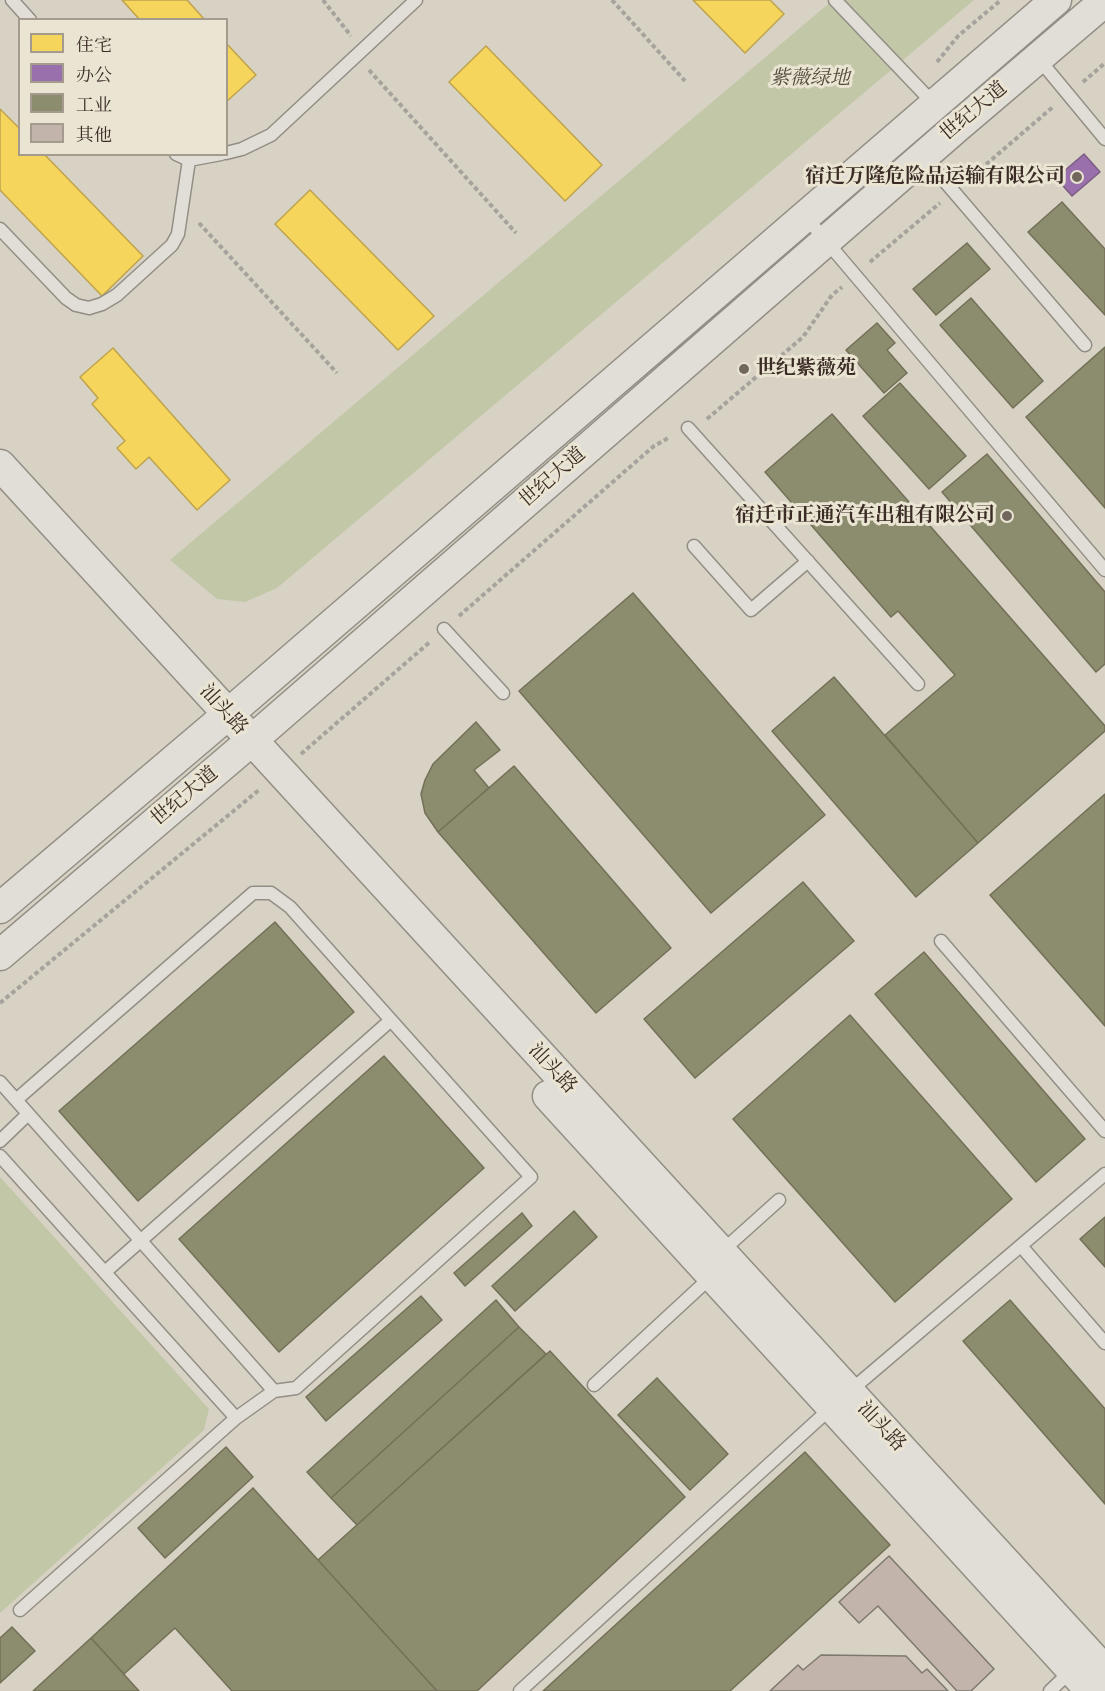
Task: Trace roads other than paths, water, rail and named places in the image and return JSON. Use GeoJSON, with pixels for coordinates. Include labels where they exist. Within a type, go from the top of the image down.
{"type":"FeatureCollection","features":[{"type":"Feature","properties":{"kind":"street","name":"世纪大道"},"geometry":{"type":"LineString","coordinates":[[0,908],[220,722],[1056,0]]}},
{"type":"Feature","properties":{"kind":"street","name":"世纪大道"},"geometry":{"type":"LineString","coordinates":[[0,955],[1105,1]]}},
{"type":"Feature","properties":{"kind":"street","name":"汕头路"},"geometry":{"type":"LineString","coordinates":[[0,465],[220,722]]}},
{"type":"Feature","properties":{"kind":"street","name":"汕头路"},"geometry":{"type":"LineString","coordinates":[[0,495],[220,722],[713,1265],[1089,1672]]}},
{"type":"Feature","properties":{"kind":"lane"},"geometry":{"type":"LineString","coordinates":[[12,0],[28,18]]}},
{"type":"Feature","properties":{"kind":"lane"},"geometry":{"type":"LineString","coordinates":[[228,152],[242,149],[271,135],[416,0]]}},
{"type":"Feature","properties":{"kind":"lane"},"geometry":{"type":"LineString","coordinates":[[835,0],[934,105]]}},
{"type":"Feature","properties":{"kind":"lane"},"geometry":{"type":"LineString","coordinates":[[1038,58],[1105,139]]}},
{"type":"Feature","properties":{"kind":"lane"},"geometry":{"type":"LineString","coordinates":[[180,156],[189,160],[210,156]]}},
{"type":"Feature","properties":{"kind":"lane"},"geometry":{"type":"LineString","coordinates":[[923,156],[1085,345]]}},
{"type":"Feature","properties":{"kind":"lane"},"geometry":{"type":"LineString","coordinates":[[0,229],[66,298],[76,305],[89,308],[102,304],[117,295],[172,245],[178,234],[189,160]]}},
{"type":"Feature","properties":{"kind":"lane"},"geometry":{"type":"LineString","coordinates":[[805,216],[1105,570]]}},
{"type":"Feature","properties":{"kind":"lane"},"geometry":{"type":"LineString","coordinates":[[688,428],[918,684]]}},
{"type":"Feature","properties":{"kind":"lane"},"geometry":{"type":"LineString","coordinates":[[694,546],[751,610],[808,561]]}},
{"type":"Feature","properties":{"kind":"lane"},"geometry":{"type":"LineString","coordinates":[[444,629],[502,693]]}},
{"type":"Feature","properties":{"kind":"lane"},"geometry":{"type":"LineString","coordinates":[[16,1100],[253,893],[272,893],[290,907],[531,1177],[296,1388],[274,1391],[236,1418],[20,1610]]}},
{"type":"Feature","properties":{"kind":"lane"},"geometry":{"type":"LineString","coordinates":[[941,941],[1105,1131]]}},
{"type":"Feature","properties":{"kind":"lane"},"geometry":{"type":"LineString","coordinates":[[105,1272],[391,1020]]}},
{"type":"Feature","properties":{"kind":"lane"},"geometry":{"type":"LineString","coordinates":[[0,1082],[274,1391]]}},
{"type":"Feature","properties":{"kind":"lane"},"geometry":{"type":"LineString","coordinates":[[0,1141],[28,1114]]}},
{"type":"Feature","properties":{"kind":"lane"},"geometry":{"type":"LineString","coordinates":[[0,1156],[236,1418]]}},
{"type":"Feature","properties":{"kind":"lane"},"geometry":{"type":"LineString","coordinates":[[520,1691],[840,1400],[1105,1174]]}},
{"type":"Feature","properties":{"kind":"lane"},"geometry":{"type":"LineString","coordinates":[[594,1385],[779,1200]]}},
{"type":"Feature","properties":{"kind":"lane"},"geometry":{"type":"LineString","coordinates":[[1021,1246],[1105,1343]]}},
{"type":"Feature","properties":{"kind":"lane"},"geometry":{"type":"LineString","coordinates":[[1050,1691],[1089,1672]]}},
{"type":"Feature","properties":{"kind":"place","name":"宿迁万隆危险品运输有限公司"},"geometry":{"type":"Point","coordinates":[1077,177]}},
{"type":"Feature","properties":{"kind":"place","name":"世纪紫薇苑"},"geometry":{"type":"Point","coordinates":[744,369]}},
{"type":"Feature","properties":{"kind":"place","name":"宿迁市正通汽车出租有限公司"},"geometry":{"type":"Point","coordinates":[1007,516]}},
{"type":"Feature","properties":{"kind":"park label","name":"紫薇绿地"},"geometry":{"type":"Point","coordinates":[810,79]}}]}
